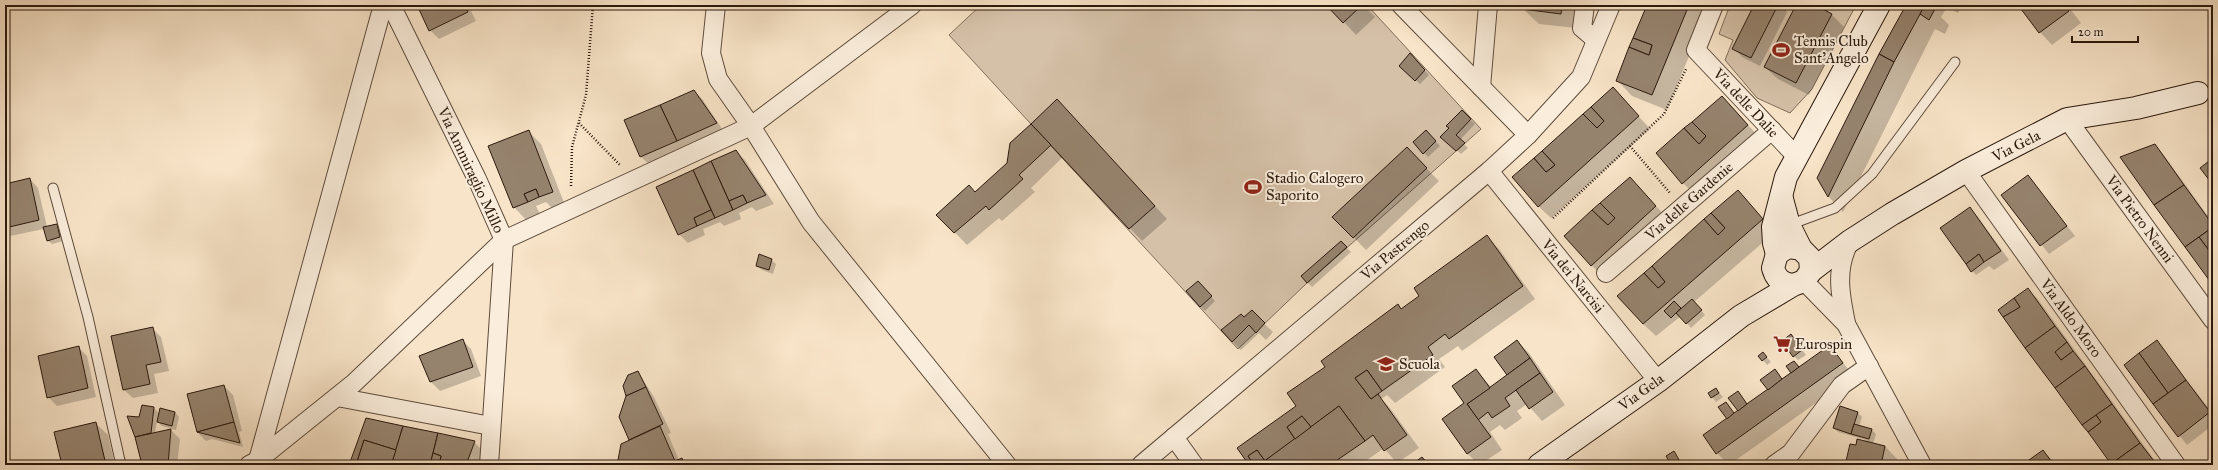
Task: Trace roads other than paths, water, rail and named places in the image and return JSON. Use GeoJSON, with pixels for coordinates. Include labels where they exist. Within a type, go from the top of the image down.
{"type":"FeatureCollection","features":[{"type":"Feature","properties":{"kind":"main road"},"geometry":{"type":"LineString","coordinates":[[1803,268],[1782,282],[1777,278],[1773,268],[1775,258],[1773,227],[1782,199],[1786,177],[1879,5]]}},
{"type":"Feature","properties":{"kind":"main road","name":"Via Gela"},"geometry":{"type":"LineString","coordinates":[[1803,268],[1966,171],[2067,119],[2136,108],[2210,87]]}},
{"type":"Feature","properties":{"kind":"main road"},"geometry":{"type":"LineString","coordinates":[[1782,199],[1803,268]]}},
{"type":"Feature","properties":{"kind":"main road"},"geometry":{"type":"LineString","coordinates":[[1741,316],[1761,287],[1775,258],[1788,247],[1803,268]]}},
{"type":"Feature","properties":{"kind":"main road"},"geometry":{"type":"LineString","coordinates":[[1741,316],[1803,268]]}},
{"type":"Feature","properties":{"kind":"main road","name":"Via Gela"},"geometry":{"type":"LineString","coordinates":[[1539,465],[1658,380],[1741,316]]}},
{"type":"Feature","properties":{"kind":"street"},"geometry":{"type":"LineString","coordinates":[[254,464],[383,5]]}},
{"type":"Feature","properties":{"kind":"street","name":"Via Ammiraglio Millo"},"geometry":{"type":"LineString","coordinates":[[391,5],[477,179],[504,240],[489,465]]}},
{"type":"Feature","properties":{"kind":"street"},"geometry":{"type":"LineString","coordinates":[[716,5],[711,53],[718,79],[751,126],[811,222],[1007,465]]}},
{"type":"Feature","properties":{"kind":"street"},"geometry":{"type":"LineString","coordinates":[[254,464],[337,397],[504,240],[751,126],[912,5]]}},
{"type":"Feature","properties":{"kind":"street"},"geometry":{"type":"LineString","coordinates":[[1401,5],[1528,135]]}},
{"type":"Feature","properties":{"kind":"street"},"geometry":{"type":"LineString","coordinates":[[1481,87],[1488,5]]}},
{"type":"Feature","properties":{"kind":"street"},"geometry":{"type":"LineString","coordinates":[[1585,5],[1582,28],[1596,40]]}},
{"type":"Feature","properties":{"kind":"street","name":"Via Pastrengo"},"geometry":{"type":"LineString","coordinates":[[1141,465],[1489,171],[1528,135],[1581,77],[1611,5]]}},
{"type":"Feature","properties":{"kind":"street","name":"Via delle Dalie"},"geometry":{"type":"LineString","coordinates":[[1714,5],[1696,50],[1796,156]]}},
{"type":"Feature","properties":{"kind":"street","name":"Via Pietro Nenni"},"geometry":{"type":"LineString","coordinates":[[2067,119],[2213,320]]}},
{"type":"Feature","properties":{"kind":"street","name":"Via delle Gardenie"},"geometry":{"type":"LineString","coordinates":[[1606,273],[1772,130]]}},
{"type":"Feature","properties":{"kind":"street","name":"Via dei Narcisi"},"geometry":{"type":"LineString","coordinates":[[1489,171],[1658,380]]}},
{"type":"Feature","properties":{"kind":"street","name":"Via Aldo Moro"},"geometry":{"type":"LineString","coordinates":[[1966,171],[2176,465]]}},
{"type":"Feature","properties":{"kind":"street"},"geometry":{"type":"LineString","coordinates":[[1846,324],[1841,297],[1839,271],[1845,251],[1850,241]]}},
{"type":"Feature","properties":{"kind":"street"},"geometry":{"type":"LineString","coordinates":[[1803,268],[1846,324],[1922,464]]}},
{"type":"Feature","properties":{"kind":"street"},"geometry":{"type":"LineString","coordinates":[[1774,465],[1792,459],[1842,385],[1869,366]]}},
{"type":"Feature","properties":{"kind":"street"},"geometry":{"type":"LineString","coordinates":[[337,397],[491,426]]}},
{"type":"Feature","properties":{"kind":"street"},"geometry":{"type":"LineString","coordinates":[[1174,438],[1194,465]]}},
{"type":"Feature","properties":{"kind":"lane"},"geometry":{"type":"LineString","coordinates":[[1789,225],[1835,208],[1872,174],[1955,62]]}},
{"type":"Feature","properties":{"kind":"lane"},"geometry":{"type":"LineString","coordinates":[[52,188],[88,317],[121,465]]}},
{"type":"Feature","properties":{"kind":"place","name":"Tennis Club Sant'Angelo"},"geometry":{"type":"Point","coordinates":[1781,50]}},
{"type":"Feature","properties":{"kind":"place","name":"Stadio Calogero Saporito"},"geometry":{"type":"Point","coordinates":[1253,187]}},
{"type":"Feature","properties":{"kind":"place","name":"Eurospin"},"geometry":{"type":"Point","coordinates":[1782,344]}},
{"type":"Feature","properties":{"kind":"place","name":"Scuola"},"geometry":{"type":"Point","coordinates":[1386,364]}}]}
